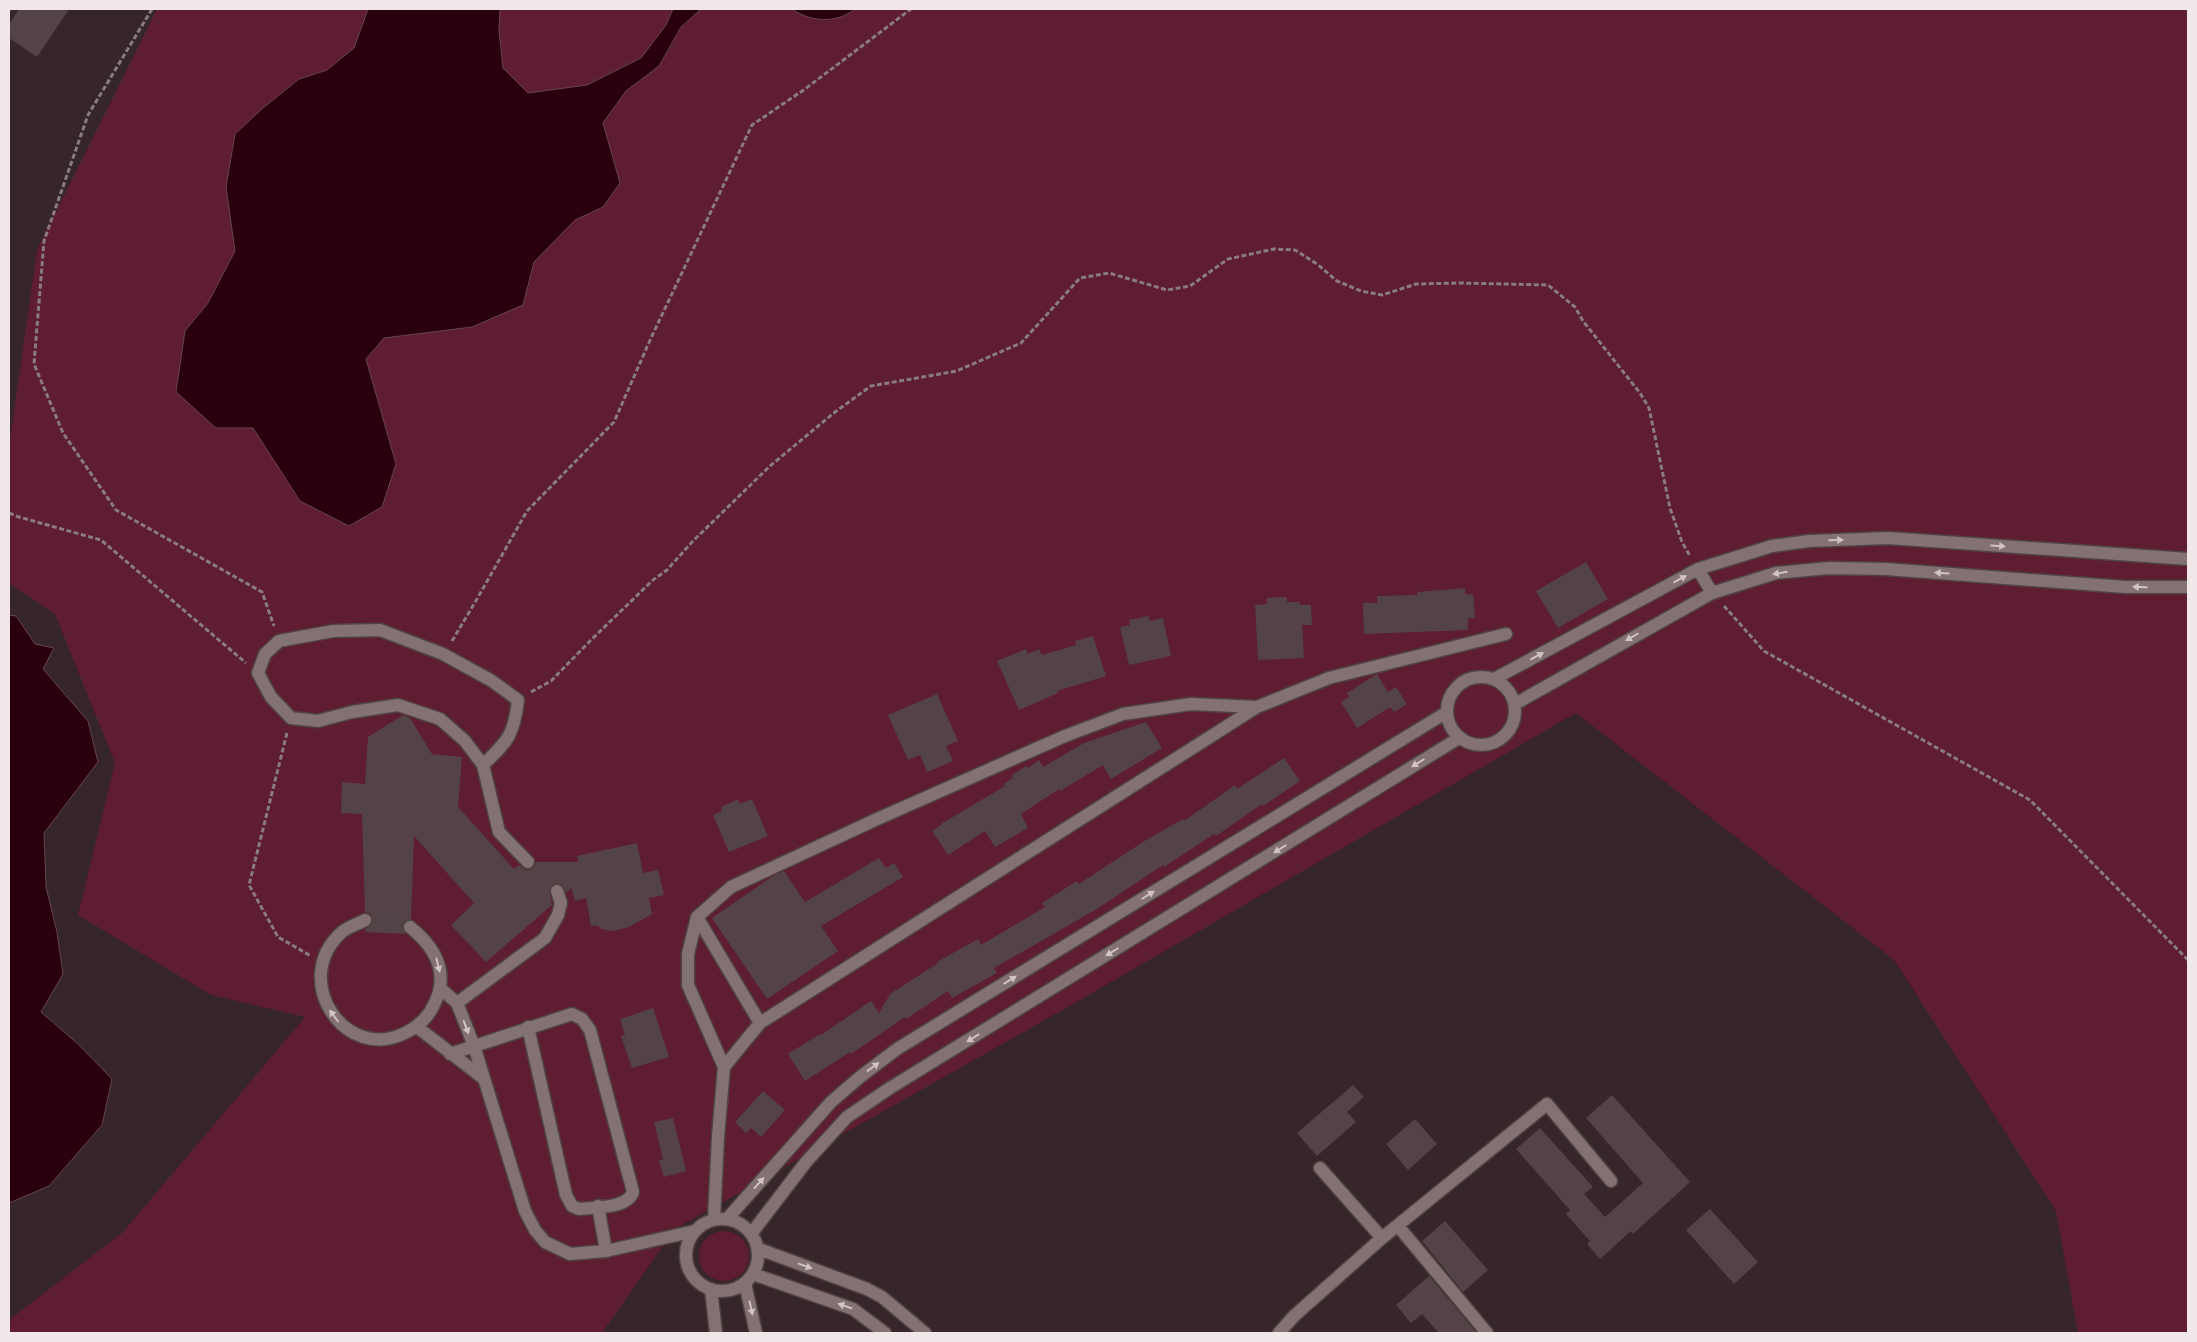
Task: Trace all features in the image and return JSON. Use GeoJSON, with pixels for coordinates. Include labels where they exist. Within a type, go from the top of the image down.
{"type":"FeatureCollection","features":[{"type":"Feature","properties":{"kind":"street"},"geometry":{"type":"LineString","coordinates":[[1494,679],[1698,569],[1772,546],[1809,541],[1888,538],[2188,559]]}},
{"type":"Feature","properties":{"kind":"street"},"geometry":{"type":"LineString","coordinates":[[1515,704],[1712,593],[1776,573],[1829,568],[1886,569],[2125,586],[2188,587]]}},
{"type":"Feature","properties":{"kind":"street"},"geometry":{"type":"LineString","coordinates":[[1698,569],[1712,593]]}},
{"type":"Feature","properties":{"kind":"street"},"geometry":{"type":"LineString","coordinates":[[483,765],[503,746],[515,724],[518,700],[492,681],[443,654],[380,630],[333,632],[279,640],[265,654],[258,673],[271,697],[291,718],[318,721],[352,712],[398,705],[440,719],[465,740],[483,765],[499,832],[528,862]]}},
{"type":"Feature","properties":{"kind":"street"},"geometry":{"type":"LineString","coordinates":[[724,1067],[760,1023],[1257,707],[1329,678],[1506,634]]}},
{"type":"Feature","properties":{"kind":"street"},"geometry":{"type":"LineString","coordinates":[[1477,677],[1494,679],[1511,693],[1515,704],[1513,725],[1499,741],[1489,745],[1469,743],[1460,738],[1448,722],[1446,712],[1450,696],[1461,683],[1477,677]]}},
{"type":"Feature","properties":{"kind":"street"},"geometry":{"type":"LineString","coordinates":[[721,1219],[718,1138],[724,1067],[688,985],[688,954],[697,917],[731,887],[1065,736],[1123,714],[1191,704],[1257,707]]}},
{"type":"Feature","properties":{"kind":"street"},"geometry":{"type":"LineString","coordinates":[[721,1219],[831,1102],[897,1049],[1446,712]]}},
{"type":"Feature","properties":{"kind":"street"},"geometry":{"type":"LineString","coordinates":[[751,1234],[806,1162],[847,1117],[890,1088],[1460,738]]}},
{"type":"Feature","properties":{"kind":"street"},"geometry":{"type":"LineString","coordinates":[[457,1003],[544,938],[558,915],[561,902],[557,891]]}},
{"type":"Feature","properties":{"kind":"street"},"geometry":{"type":"LineString","coordinates":[[697,917],[760,1023]]}},
{"type":"Feature","properties":{"kind":"street"},"geometry":{"type":"LineString","coordinates":[[365,920],[343,931],[330,945],[322,962],[320,983],[325,1004],[338,1022],[355,1034],[376,1039],[398,1037],[417,1027],[428,1016],[440,988],[440,970],[434,953],[424,938],[410,927]]}},
{"type":"Feature","properties":{"kind":"street"},"geometry":{"type":"LineString","coordinates":[[440,988],[457,1003],[474,1046],[525,1212],[534,1230],[545,1242],[570,1254],[606,1251],[695,1231]]}},
{"type":"Feature","properties":{"kind":"street"},"geometry":{"type":"LineString","coordinates":[[450,1054],[528,1027],[572,1014],[582,1019],[590,1030],[633,1192],[631,1198],[624,1203],[579,1210],[572,1206],[566,1196],[528,1027]]}},
{"type":"Feature","properties":{"kind":"street"},"geometry":{"type":"LineString","coordinates":[[417,1027],[483,1078]]}},
{"type":"Feature","properties":{"kind":"street"},"geometry":{"type":"LineString","coordinates":[[1280,1333],[1294,1316],[1382,1238],[1547,1104],[1611,1181]]}},
{"type":"Feature","properties":{"kind":"street"},"geometry":{"type":"LineString","coordinates":[[1320,1168],[1382,1238]]}},
{"type":"Feature","properties":{"kind":"street"},"geometry":{"type":"LineString","coordinates":[[598,1206],[606,1251]]}},
{"type":"Feature","properties":{"kind":"street"},"geometry":{"type":"LineString","coordinates":[[721,1219],[738,1222],[751,1234],[759,1249],[758,1263],[749,1279],[735,1289],[723,1292],[711,1290],[700,1284],[692,1275],[687,1265],[688,1241],[695,1231],[704,1224],[721,1219]]}},
{"type":"Feature","properties":{"kind":"street"},"geometry":{"type":"LineString","coordinates":[[1398,1226],[1487,1333]]}},
{"type":"Feature","properties":{"kind":"street"},"geometry":{"type":"LineString","coordinates":[[759,1249],[867,1289],[882,1297],[924,1333]]}},
{"type":"Feature","properties":{"kind":"street"},"geometry":{"type":"LineString","coordinates":[[749,1279],[756,1333]]}},
{"type":"Feature","properties":{"kind":"street"},"geometry":{"type":"LineString","coordinates":[[749,1279],[853,1309],[885,1333]]}},
{"type":"Feature","properties":{"kind":"street"},"geometry":{"type":"LineString","coordinates":[[711,1290],[716,1333]]}},
{"type":"Feature","properties":{"kind":"path"},"geometry":{"type":"LineString","coordinates":[[152,9],[88,115],[44,241],[34,364],[63,433],[116,510],[262,592],[279,640]]}},
{"type":"Feature","properties":{"kind":"path"},"geometry":{"type":"LineString","coordinates":[[443,654],[527,511],[614,422],[651,338],[752,125],[806,89],[911,9]]}},
{"type":"Feature","properties":{"kind":"path"},"geometry":{"type":"LineString","coordinates":[[518,700],[551,681],[653,580],[667,570],[693,541],[770,466],[835,412],[871,386],[957,371],[1021,343],[1080,278],[1109,273],[1167,290],[1190,286],[1228,260],[1274,249],[1295,250],[1318,264],[1337,281],[1361,291],[1382,296],[1416,284],[1548,285],[1575,307],[1583,321],[1640,393],[1649,408],[1670,508],[1682,542],[1698,569]]}},
{"type":"Feature","properties":{"kind":"path"},"geometry":{"type":"LineString","coordinates":[[9,512],[20,518],[101,540],[258,673]]}},
{"type":"Feature","properties":{"kind":"path"},"geometry":{"type":"LineString","coordinates":[[1712,593],[1764,651],[2030,800],[2188,960]]}},
{"type":"Feature","properties":{"kind":"path"},"geometry":{"type":"LineString","coordinates":[[291,718],[249,885],[278,937],[322,962]]}},
{"type":"Feature","properties":{"kind":"shaded area"},"geometry":{"type":"Polygon","coordinates":[[[157,9],[2188,9],[2188,1333],[2078,1333],[2056,1211],[1894,960],[1576,713],[1068,1007],[675,1229],[602,1333],[9,1333],[9,1320],[123,1232],[305,1017],[211,995],[78,915],[115,763],[55,614],[9,583],[9,447],[37,250],[157,9]]]}},
{"type":"Feature","properties":{"kind":"shaded area"},"geometry":{"type":"Polygon","coordinates":[[[368,9],[500,9],[499,30],[503,68],[528,93],[587,85],[641,58],[666,25],[673,9],[701,9],[681,27],[659,66],[626,91],[603,123],[620,183],[603,207],[575,220],[534,262],[523,305],[472,327],[384,338],[366,359],[396,464],[382,507],[349,526],[300,501],[253,428],[216,428],[176,392],[185,331],[208,303],[235,251],[226,187],[235,134],[299,79],[327,70],[354,48],[368,9]]]}},
{"type":"Feature","properties":{"kind":"shaded area"},"geometry":{"type":"Polygon","coordinates":[[[792,9],[855,9],[840,17],[824,20],[807,17],[792,9]]]}},
{"type":"Feature","properties":{"kind":"shaded area"},"geometry":{"type":"Polygon","coordinates":[[[9,615],[16,616],[35,644],[54,648],[43,669],[88,721],[98,762],[44,833],[46,887],[57,932],[63,974],[41,1012],[79,1045],[112,1079],[102,1125],[49,1186],[9,1203],[9,615]]]}},
{"type":"Feature","properties":{"kind":"shaded area"},"geometry":{"type":"Polygon","coordinates":[[[719,1231],[729,1231],[742,1238],[749,1251],[749,1261],[742,1274],[729,1281],[719,1281],[710,1277],[703,1270],[699,1261],[699,1251],[703,1242],[710,1235],[719,1231]]]}},
{"type":"Feature","properties":{"kind":"building"},"geometry":{"type":"Polygon","coordinates":[[[19,9],[69,9],[37,57],[9,38],[9,25],[19,9]]]}},
{"type":"Feature","properties":{"kind":"building"},"geometry":{"type":"Polygon","coordinates":[[[1586,562],[1608,599],[1558,628],[1536,591],[1586,562]]]}},
{"type":"Feature","properties":{"kind":"building"},"geometry":{"type":"Polygon","coordinates":[[[1465,588],[1465,594],[1473,594],[1475,618],[1468,618],[1468,630],[1364,634],[1363,603],[1377,603],[1377,596],[1417,595],[1417,592],[1465,588]]]}},
{"type":"Feature","properties":{"kind":"building"},"geometry":{"type":"Polygon","coordinates":[[[1287,597],[1287,602],[1300,602],[1300,605],[1311,605],[1312,625],[1302,625],[1304,658],[1258,660],[1255,605],[1267,604],[1267,598],[1287,597]]]}},
{"type":"Feature","properties":{"kind":"building"},"geometry":{"type":"Polygon","coordinates":[[[1148,616],[1150,621],[1163,618],[1171,656],[1129,665],[1120,627],[1130,625],[1129,620],[1148,616]]]}},
{"type":"Feature","properties":{"kind":"building"},"geometry":{"type":"Polygon","coordinates":[[[1093,636],[1106,676],[1057,691],[1058,693],[1019,710],[997,661],[1026,649],[1028,654],[1039,649],[1042,655],[1076,645],[1075,641],[1093,636]]]}},
{"type":"Feature","properties":{"kind":"building"},"geometry":{"type":"Polygon","coordinates":[[[1377,674],[1388,692],[1396,687],[1407,704],[1394,712],[1390,707],[1357,728],[1341,702],[1349,697],[1347,693],[1377,674]]]}},
{"type":"Feature","properties":{"kind":"building"},"geometry":{"type":"Polygon","coordinates":[[[937,694],[958,741],[946,746],[953,761],[927,772],[920,755],[908,760],[888,715],[937,694]]]}},
{"type":"Feature","properties":{"kind":"building"},"geometry":{"type":"Polygon","coordinates":[[[403,715],[410,718],[432,754],[462,757],[458,807],[514,869],[520,865],[525,870],[530,870],[536,862],[578,862],[577,856],[637,843],[643,873],[658,870],[664,895],[649,898],[652,914],[629,927],[613,931],[601,929],[598,926],[591,926],[586,898],[575,901],[571,888],[566,893],[562,885],[555,883],[549,890],[552,905],[486,962],[451,925],[474,903],[414,836],[411,919],[404,921],[402,925],[405,934],[365,932],[365,929],[372,925],[373,920],[370,913],[365,912],[362,814],[341,813],[342,782],[365,784],[368,737],[403,715]]]}},
{"type":"Feature","properties":{"kind":"building"},"geometry":{"type":"Polygon","coordinates":[[[1146,722],[1162,748],[1111,779],[1103,765],[1060,791],[1059,789],[1021,814],[1028,828],[995,847],[985,831],[948,855],[932,831],[1005,786],[1004,784],[1013,778],[1012,775],[1026,766],[1028,768],[1039,760],[1043,767],[1084,743],[1146,722]]]}},
{"type":"Feature","properties":{"kind":"building"},"geometry":{"type":"Polygon","coordinates":[[[1284,758],[1300,781],[1263,806],[1262,804],[1216,836],[1214,834],[1164,867],[1163,865],[1097,909],[994,968],[997,973],[952,998],[948,991],[906,1019],[905,1017],[851,1054],[850,1052],[805,1081],[788,1054],[821,1035],[871,1001],[879,1013],[890,994],[937,962],[978,939],[981,945],[1045,907],[1042,903],[1077,881],[1079,884],[1146,840],[1183,819],[1184,821],[1235,785],[1237,789],[1284,758]]]}},
{"type":"Feature","properties":{"kind":"building"},"geometry":{"type":"Polygon","coordinates":[[[738,799],[740,804],[752,799],[768,836],[729,852],[713,815],[722,811],[721,807],[738,799]]]}},
{"type":"Feature","properties":{"kind":"building"},"geometry":{"type":"Polygon","coordinates":[[[879,858],[886,868],[894,863],[903,877],[821,926],[838,951],[767,999],[712,918],[773,876],[784,871],[805,902],[879,858]]]}},
{"type":"Feature","properties":{"kind":"building"},"geometry":{"type":"Polygon","coordinates":[[[653,1008],[669,1057],[632,1068],[621,1036],[625,1035],[620,1019],[653,1008]]]}},
{"type":"Feature","properties":{"kind":"building"},"geometry":{"type":"Polygon","coordinates":[[[1353,1085],[1364,1097],[1347,1112],[1356,1122],[1317,1156],[1297,1133],[1353,1085]]]}},
{"type":"Feature","properties":{"kind":"building"},"geometry":{"type":"Polygon","coordinates":[[[763,1091],[785,1110],[761,1137],[751,1128],[746,1133],[735,1122],[763,1091]]]}},
{"type":"Feature","properties":{"kind":"building"},"geometry":{"type":"Polygon","coordinates":[[[1612,1095],[1690,1182],[1633,1234],[1631,1231],[1600,1259],[1587,1244],[1590,1241],[1566,1214],[1570,1210],[1516,1149],[1540,1128],[1593,1187],[1584,1194],[1605,1217],[1643,1183],[1586,1118],[1612,1095]]]}},
{"type":"Feature","properties":{"kind":"building"},"geometry":{"type":"Polygon","coordinates":[[[673,1118],[686,1171],[664,1177],[659,1161],[663,1159],[654,1122],[673,1118]]]}},
{"type":"Feature","properties":{"kind":"building"},"geometry":{"type":"Polygon","coordinates":[[[1415,1119],[1437,1144],[1408,1170],[1386,1144],[1415,1119]]]}},
{"type":"Feature","properties":{"kind":"building"},"geometry":{"type":"Polygon","coordinates":[[[1710,1209],[1758,1262],[1734,1284],[1686,1230],[1710,1209]]]}},
{"type":"Feature","properties":{"kind":"building"},"geometry":{"type":"Polygon","coordinates":[[[1445,1221],[1488,1270],[1463,1292],[1422,1241],[1445,1221]]]}},
{"type":"Feature","properties":{"kind":"building"},"geometry":{"type":"Polygon","coordinates":[[[1429,1276],[1477,1333],[1439,1333],[1422,1314],[1411,1323],[1396,1305],[1429,1276]]]}},
{"type":"Feature","properties":{"kind":"tunnel"},"geometry":{"type":"LineString","coordinates":[[365,920],[394,920],[410,927]]}}]}
